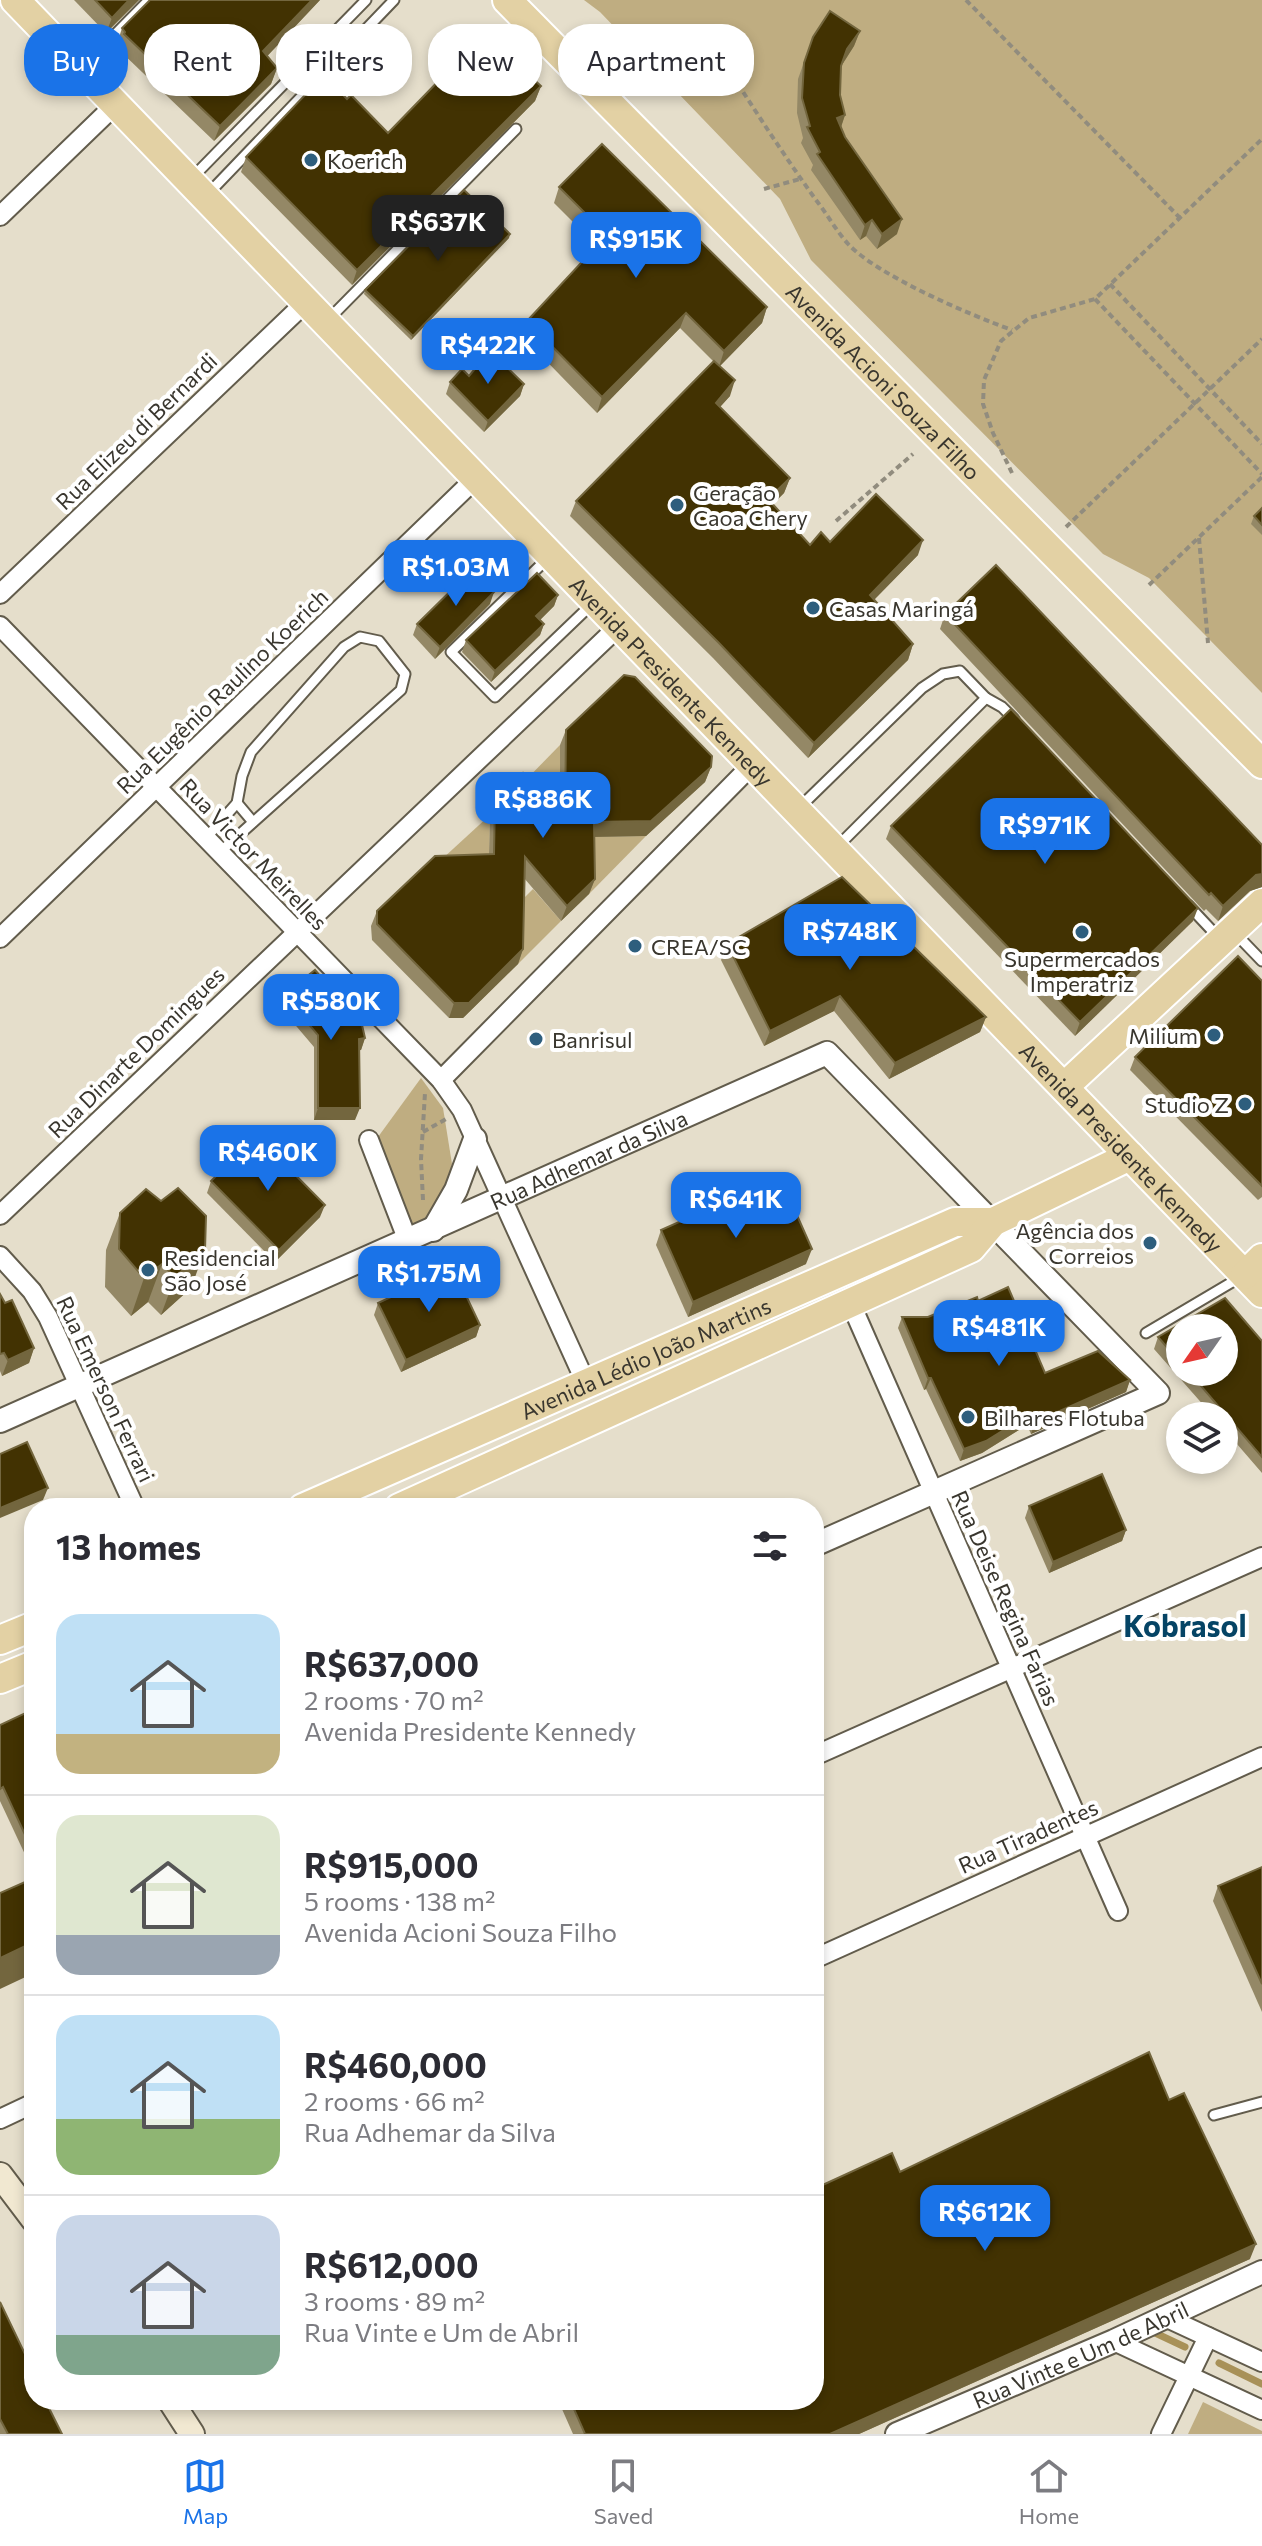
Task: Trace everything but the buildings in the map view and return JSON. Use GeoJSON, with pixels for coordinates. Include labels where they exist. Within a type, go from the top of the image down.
{"type":"FeatureCollection","features":[{"type":"Feature","properties":{"kind":"main road","name":"Avenida Presidente Kennedy"},"geometry":{"type":"LineString","coordinates":[[15,0],[38,24]]}},
{"type":"Feature","properties":{"kind":"main road","name":"Avenida Acioni Souza Filho"},"geometry":{"type":"LineString","coordinates":[[507,0],[1262,764]]}},
{"type":"Feature","properties":{"kind":"main road","name":"Avenida Presidente Kennedy"},"geometry":{"type":"LineString","coordinates":[[108,96],[1130,1156],[1256,1275]]}},
{"type":"Feature","properties":{"kind":"main road"},"geometry":{"type":"LineString","coordinates":[[1064,1087],[1262,903]]}},
{"type":"Feature","properties":{"kind":"main road","name":"Avenida Lédio João Martins"},"geometry":{"type":"LineString","coordinates":[[439,1498],[971,1248],[993,1222],[1130,1156]]}},
{"type":"Feature","properties":{"kind":"main road","name":"Avenida Lédio João Martins"},"geometry":{"type":"LineString","coordinates":[[326,1498],[955,1222],[993,1222]]}},
{"type":"Feature","properties":{"kind":"main road"},"geometry":{"type":"LineString","coordinates":[[0,1640],[24,1630]]}},
{"type":"Feature","properties":{"kind":"main road"},"geometry":{"type":"LineString","coordinates":[[0,1679],[24,1669]]}},
{"type":"Feature","properties":{"kind":"main road"},"geometry":{"type":"LineString","coordinates":[[0,2175],[24,2207]]}},
{"type":"Feature","properties":{"kind":"main road"},"geometry":{"type":"LineString","coordinates":[[176,2410],[192,2434]]}},
{"type":"Feature","properties":{"kind":"street"},"geometry":{"type":"LineString","coordinates":[[0,216],[116,104]]}},
{"type":"Feature","properties":{"kind":"street","name":"Rua Elizeu di Bernardi"},"geometry":{"type":"LineString","coordinates":[[0,594],[306,302]]}},
{"type":"Feature","properties":{"kind":"street","name":"Rua Eugênio Raulino Koerich"},"geometry":{"type":"LineString","coordinates":[[0,938],[476,478]]}},
{"type":"Feature","properties":{"kind":"street","name":"Rua Victor Meirelles"},"geometry":{"type":"LineString","coordinates":[[0,626],[297,932],[432,1082],[462,1110],[586,1383]]}},
{"type":"Feature","properties":{"kind":"street","name":"Rua Dinarte Domingues"},"geometry":{"type":"LineString","coordinates":[[0,1215],[619,626]]}},
{"type":"Feature","properties":{"kind":"street"},"geometry":{"type":"LineString","coordinates":[[432,1082],[752,765]]}},
{"type":"Feature","properties":{"kind":"street","name":"Rua Adhemar da Silva"},"geometry":{"type":"LineString","coordinates":[[0,1421],[827,1053],[993,1222]]}},
{"type":"Feature","properties":{"kind":"street"},"geometry":{"type":"LineString","coordinates":[[433,1230],[456,1190],[475,1139]]}},
{"type":"Feature","properties":{"kind":"street"},"geometry":{"type":"LineString","coordinates":[[369,1140],[408,1241]]}},
{"type":"Feature","properties":{"kind":"street"},"geometry":{"type":"LineString","coordinates":[[824,1541],[1158,1393],[993,1222]]}},
{"type":"Feature","properties":{"kind":"street","name":"Rua Emerson Ferrari"},"geometry":{"type":"LineString","coordinates":[[0,1256],[40,1303],[81,1385],[131,1498]]}},
{"type":"Feature","properties":{"kind":"street","name":"Rua Deise Regina Farias"},"geometry":{"type":"LineString","coordinates":[[851,1304],[1118,1911]]}},
{"type":"Feature","properties":{"kind":"street"},"geometry":{"type":"LineString","coordinates":[[824,1752],[1262,1557]]}},
{"type":"Feature","properties":{"kind":"street","name":"Rua Tiradentes"},"geometry":{"type":"LineString","coordinates":[[824,1954],[1262,1757]]}},
{"type":"Feature","properties":{"kind":"street"},"geometry":{"type":"LineString","coordinates":[[0,2119],[24,2108]]}},
{"type":"Feature","properties":{"kind":"street","name":"Rua Vinte e Um de Abril"},"geometry":{"type":"LineString","coordinates":[[897,2434],[1114,2341],[1262,2272]]}},
{"type":"Feature","properties":{"kind":"street"},"geometry":{"type":"LineString","coordinates":[[1163,2316],[1262,2362]]}},
{"type":"Feature","properties":{"kind":"street"},"geometry":{"type":"LineString","coordinates":[[1161,2434],[1208,2337]]}},
{"type":"Feature","properties":{"kind":"street"},"geometry":{"type":"LineString","coordinates":[[1114,2341],[1262,2410]]}},
{"type":"Feature","properties":{"kind":"lane"},"geometry":{"type":"LineString","coordinates":[[126,24],[149,0]]}},
{"type":"Feature","properties":{"kind":"lane"},"geometry":{"type":"LineString","coordinates":[[197,189],[366,0]]}},
{"type":"Feature","properties":{"kind":"lane"},"geometry":{"type":"LineString","coordinates":[[197,189],[394,0]]}},
{"type":"Feature","properties":{"kind":"lane"},"geometry":{"type":"LineString","coordinates":[[326,322],[516,129]]}},
{"type":"Feature","properties":{"kind":"lane"},"geometry":{"type":"LineString","coordinates":[[551,555],[451,652],[495,697],[595,601]]}},
{"type":"Feature","properties":{"kind":"lane"},"geometry":{"type":"LineString","coordinates":[[206,838],[237,803],[251,752],[344,647],[360,637],[379,641],[405,674],[401,690],[220,852]]}},
{"type":"Feature","properties":{"kind":"lane"},"geometry":{"type":"LineString","coordinates":[[797,810],[922,688],[943,674],[960,671],[1023,729]]}},
{"type":"Feature","properties":{"kind":"lane"},"geometry":{"type":"LineString","coordinates":[[835,850],[986,698]]}},
{"type":"Feature","properties":{"kind":"lane"},"geometry":{"type":"LineString","coordinates":[[237,803],[253,822]]}},
{"type":"Feature","properties":{"kind":"lane"},"geometry":{"type":"LineString","coordinates":[[1180,896],[1262,961]]}},
{"type":"Feature","properties":{"kind":"lane"},"geometry":{"type":"LineString","coordinates":[[1146,1333],[1256,1275]]}},
{"type":"Feature","properties":{"kind":"lane"},"geometry":{"type":"LineString","coordinates":[[1214,2115],[1262,2102]]}},
{"type":"Feature","properties":{"kind":"path"},"geometry":{"type":"LineString","coordinates":[[966,0],[1180,218]]}},
{"type":"Feature","properties":{"kind":"path"},"geometry":{"type":"LineString","coordinates":[[746,96],[800,179],[850,246],[880,268],[983,320],[1012,330]]}},
{"type":"Feature","properties":{"kind":"path"},"geometry":{"type":"LineString","coordinates":[[1012,473],[983,404],[984,380],[995,350],[1012,330],[1029,318],[1095,299],[1262,139]]}},
{"type":"Feature","properties":{"kind":"path"},"geometry":{"type":"LineString","coordinates":[[764,189],[800,179]]}},
{"type":"Feature","properties":{"kind":"path"},"geometry":{"type":"LineString","coordinates":[[1110,284],[1262,444]]}},
{"type":"Feature","properties":{"kind":"path"},"geometry":{"type":"LineString","coordinates":[[1095,299],[1262,476],[1149,585]]}},
{"type":"Feature","properties":{"kind":"path"},"geometry":{"type":"LineString","coordinates":[[1066,527],[1262,339]]}},
{"type":"Feature","properties":{"kind":"path"},"geometry":{"type":"LineString","coordinates":[[836,521],[913,454]]}},
{"type":"Feature","properties":{"kind":"path"},"geometry":{"type":"LineString","coordinates":[[1199,537],[1208,643]]}},
{"type":"Feature","properties":{"kind":"path"},"geometry":{"type":"LineString","coordinates":[[423,1203],[423,1132],[432,1082]]}},
{"type":"Feature","properties":{"kind":"path"},"geometry":{"type":"LineString","coordinates":[[423,1132],[462,1110]]}},
{"type":"Feature","properties":{"kind":"shaded area"},"geometry":{"type":"Polygon","coordinates":[[[584,0],[1262,0],[1262,693],[1149,578],[1103,554],[811,260],[780,199],[681,96],[754,96],[754,24],[612,24],[584,0]]]}},
{"type":"Feature","properties":{"kind":"shaded area"},"geometry":{"type":"Polygon","coordinates":[[[560,745],[560,803],[543,815],[518,788],[560,745]]]}},
{"type":"Feature","properties":{"kind":"shaded area"},"geometry":{"type":"Polygon","coordinates":[[[490,815],[489,869],[429,871],[490,815]]]}},
{"type":"Feature","properties":{"kind":"shaded area"},"geometry":{"type":"Polygon","coordinates":[[[646,836],[589,894],[589,837],[646,836]]]}},
{"type":"Feature","properties":{"kind":"shaded area"},"geometry":{"type":"Polygon","coordinates":[[[533,889],[561,921],[518,964],[519,903],[533,889]]]}},
{"type":"Feature","properties":{"kind":"shaded area"},"geometry":{"type":"Polygon","coordinates":[[[421,1078],[443,1108],[452,1164],[442,1197],[431,1216],[412,1225],[378,1137],[421,1078]]]}},
{"type":"Feature","properties":{"kind":"shaded area"},"geometry":{"type":"Polygon","coordinates":[[[1203,2402],[1262,2431],[1262,2434],[1188,2434],[1203,2402]]]}},
{"type":"Feature","properties":{"kind":"waterway"},"geometry":{"type":"LineString","coordinates":[[1151,2331],[1185,2347]]}},
{"type":"Feature","properties":{"kind":"waterway"},"geometry":{"type":"LineString","coordinates":[[1219,2363],[1262,2384]]}},
{"type":"Feature","properties":{"kind":"place","name":"Koerich"},"geometry":{"type":"Point","coordinates":[311,160]}},
{"type":"Feature","properties":{"kind":"place","name":"Geração Caoa Chery"},"geometry":{"type":"Point","coordinates":[677,505]}},
{"type":"Feature","properties":{"kind":"place","name":"Casas Maringá"},"geometry":{"type":"Point","coordinates":[813,608]}},
{"type":"Feature","properties":{"kind":"place","name":"Supermercados Imperatriz"},"geometry":{"type":"Point","coordinates":[1082,932]}},
{"type":"Feature","properties":{"kind":"place","name":"CREA/SC"},"geometry":{"type":"Point","coordinates":[635,946]}},
{"type":"Feature","properties":{"kind":"place","name":"Milium"},"geometry":{"type":"Point","coordinates":[1214,1035]}},
{"type":"Feature","properties":{"kind":"place","name":"Banrisul"},"geometry":{"type":"Point","coordinates":[536,1039]}},
{"type":"Feature","properties":{"kind":"place","name":"Studio Z"},"geometry":{"type":"Point","coordinates":[1245,1104]}},
{"type":"Feature","properties":{"kind":"place","name":"Agência dos Correios"},"geometry":{"type":"Point","coordinates":[1150,1243]}},
{"type":"Feature","properties":{"kind":"place","name":"Residencial São José"},"geometry":{"type":"Point","coordinates":[148,1270]}},
{"type":"Feature","properties":{"kind":"place","name":"Bilhares Flotuba"},"geometry":{"type":"Point","coordinates":[968,1417]}},
{"type":"Feature","properties":{"kind":"district","name":"Kobrasol"},"geometry":{"type":"Point","coordinates":[1185,1624]}}]}
